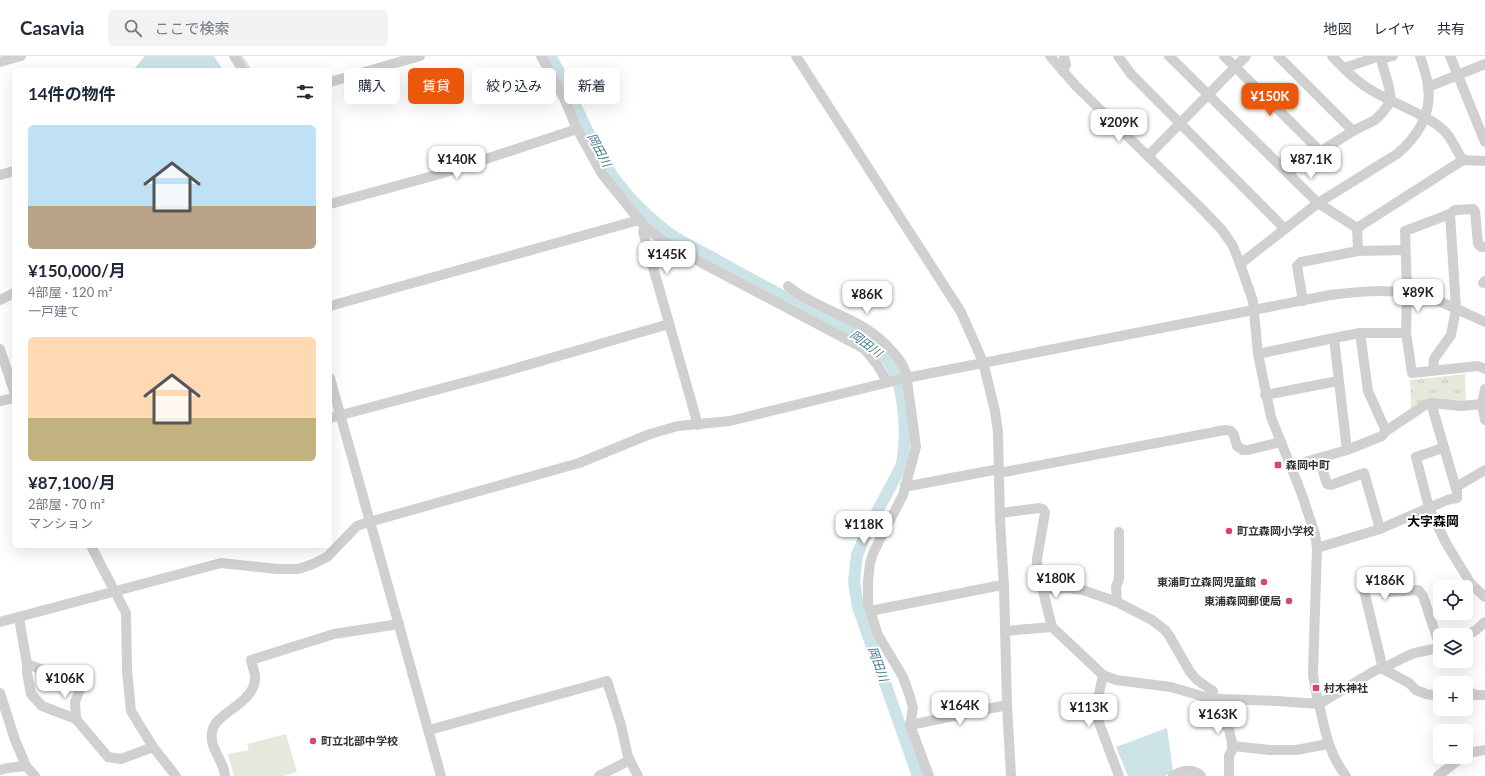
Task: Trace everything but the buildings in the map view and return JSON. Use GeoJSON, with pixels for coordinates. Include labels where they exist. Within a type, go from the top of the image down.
{"type":"FeatureCollection","features":[{"type":"Feature","properties":{"kind":"street"},"geometry":{"type":"LineString","coordinates":[[0,62],[21,56]]}},
{"type":"Feature","properties":{"kind":"street"},"geometry":{"type":"LineString","coordinates":[[234,56],[242,68]]}},
{"type":"Feature","properties":{"kind":"street"},"geometry":{"type":"LineString","coordinates":[[332,81],[420,56]]}},
{"type":"Feature","properties":{"kind":"street"},"geometry":{"type":"LineString","coordinates":[[541,56],[564,98],[577,129],[602,174],[642,223],[662,240],[702,263],[863,348],[874,359],[884,374],[887,382]]}},
{"type":"Feature","properties":{"kind":"street"},"geometry":{"type":"LineString","coordinates":[[796,56],[961,312],[983,362],[996,420],[1004,586],[1006,705],[1011,776]]}},
{"type":"Feature","properties":{"kind":"street"},"geometry":{"type":"LineString","coordinates":[[1050,56],[1105,115],[1222,230],[1232,246],[1240,264],[1255,310],[1258,354],[1265,395],[1271,417],[1291,466],[1315,534],[1314,689],[1328,744],[1338,765],[1346,776]]}},
{"type":"Feature","properties":{"kind":"street"},"geometry":{"type":"LineString","coordinates":[[1062,70],[1066,65],[1064,56]]}},
{"type":"Feature","properties":{"kind":"street"},"geometry":{"type":"LineString","coordinates":[[1118,56],[1131,74],[1285,228]]}},
{"type":"Feature","properties":{"kind":"street"},"geometry":{"type":"LineString","coordinates":[[1169,56],[1318,203],[1350,225],[1357,228]]}},
{"type":"Feature","properties":{"kind":"street"},"geometry":{"type":"LineString","coordinates":[[1224,56],[1321,152]]}},
{"type":"Feature","properties":{"kind":"street"},"geometry":{"type":"LineString","coordinates":[[1148,156],[1246,56]]}},
{"type":"Feature","properties":{"kind":"street"},"geometry":{"type":"LineString","coordinates":[[1278,56],[1353,131]]}},
{"type":"Feature","properties":{"kind":"street"},"geometry":{"type":"LineString","coordinates":[[1344,68],[1380,57],[1393,56]]}},
{"type":"Feature","properties":{"kind":"street"},"geometry":{"type":"LineString","coordinates":[[1240,264],[1318,203],[1397,154],[1408,145],[1416,135],[1425,118],[1428,101],[1428,87],[1420,56]]}},
{"type":"Feature","properties":{"kind":"street"},"geometry":{"type":"LineString","coordinates":[[1450,56],[1485,142]]}},
{"type":"Feature","properties":{"kind":"street"},"geometry":{"type":"LineString","coordinates":[[1335,57],[1359,83],[1441,128],[1447,134],[1462,160]]}},
{"type":"Feature","properties":{"kind":"street"},"geometry":{"type":"LineString","coordinates":[[1288,172],[1353,131],[1375,120],[1382,113],[1391,101],[1390,92],[1380,57]]}},
{"type":"Feature","properties":{"kind":"street"},"geometry":{"type":"LineString","coordinates":[[1428,87],[1485,64]]}},
{"type":"Feature","properties":{"kind":"street"},"geometry":{"type":"LineString","coordinates":[[332,203],[440,174],[577,129]]}},
{"type":"Feature","properties":{"kind":"street"},"geometry":{"type":"LineString","coordinates":[[1357,228],[1462,160],[1485,161]]}},
{"type":"Feature","properties":{"kind":"street"},"geometry":{"type":"LineString","coordinates":[[0,175],[12,172]]}},
{"type":"Feature","properties":{"kind":"street"},"geometry":{"type":"LineString","coordinates":[[1485,247],[1481,247],[1478,244],[1475,211],[1473,209],[1455,210],[1450,214],[1404,231],[1407,293],[1406,333],[1412,373],[1478,366],[1485,369]]}},
{"type":"Feature","properties":{"kind":"street"},"geometry":{"type":"LineString","coordinates":[[1433,370],[1434,359],[1451,335],[1456,309],[1450,214]]}},
{"type":"Feature","properties":{"kind":"street"},"geometry":{"type":"LineString","coordinates":[[332,305],[642,223]]}},
{"type":"Feature","properties":{"kind":"street"},"geometry":{"type":"LineString","coordinates":[[642,223],[643,232],[698,425]]}},
{"type":"Feature","properties":{"kind":"street"},"geometry":{"type":"LineString","coordinates":[[1357,228],[1358,251]]}},
{"type":"Feature","properties":{"kind":"street"},"geometry":{"type":"LineString","coordinates":[[1303,301],[1297,266],[1301,262],[1358,251],[1405,250]]}},
{"type":"Feature","properties":{"kind":"street"},"geometry":{"type":"LineString","coordinates":[[788,286],[806,298],[862,325],[876,335],[904,366],[916,447],[899,504],[877,543],[870,563],[868,593],[870,611],[878,635],[903,677],[910,697],[913,708],[910,725],[930,776]]}},
{"type":"Feature","properties":{"kind":"street"},"geometry":{"type":"LineString","coordinates":[[0,622],[221,563],[277,569],[298,569],[313,564],[326,557],[357,526],[579,463],[650,434],[678,426],[730,421],[887,382],[983,362],[1357,292],[1407,293],[1456,309],[1485,322]]}},
{"type":"Feature","properties":{"kind":"street"},"geometry":{"type":"LineString","coordinates":[[0,300],[12,294]]}},
{"type":"Feature","properties":{"kind":"street"},"geometry":{"type":"LineString","coordinates":[[332,417],[496,374],[669,324]]}},
{"type":"Feature","properties":{"kind":"street"},"geometry":{"type":"LineString","coordinates":[[1258,354],[1360,333],[1406,333]]}},
{"type":"Feature","properties":{"kind":"street"},"geometry":{"type":"LineString","coordinates":[[1360,333],[1368,392],[1386,431]]}},
{"type":"Feature","properties":{"kind":"street"},"geometry":{"type":"LineString","coordinates":[[1334,338],[1347,450]]}},
{"type":"Feature","properties":{"kind":"street"},"geometry":{"type":"LineString","coordinates":[[0,349],[12,385]]}},
{"type":"Feature","properties":{"kind":"street"},"geometry":{"type":"LineString","coordinates":[[1265,395],[1338,381]]}},
{"type":"Feature","properties":{"kind":"street"},"geometry":{"type":"LineString","coordinates":[[332,385],[441,776]]}},
{"type":"Feature","properties":{"kind":"street"},"geometry":{"type":"LineString","coordinates":[[1485,389],[1482,404],[1485,420]]}},
{"type":"Feature","properties":{"kind":"street"},"geometry":{"type":"LineString","coordinates":[[0,401],[12,398]]}},
{"type":"Feature","properties":{"kind":"street"},"geometry":{"type":"LineString","coordinates":[[1291,466],[1347,450],[1382,436],[1386,431],[1414,410],[1425,404],[1461,406],[1482,404]]}},
{"type":"Feature","properties":{"kind":"street"},"geometry":{"type":"LineString","coordinates":[[1316,548],[1380,529],[1447,500],[1457,498],[1456,487],[1431,404]]}},
{"type":"Feature","properties":{"kind":"street"},"geometry":{"type":"LineString","coordinates":[[905,485],[909,486],[994,470],[1004,472],[1225,430],[1231,431],[1234,435],[1237,446],[1243,450],[1281,442]]}},
{"type":"Feature","properties":{"kind":"street"},"geometry":{"type":"LineString","coordinates":[[1444,448],[1416,457],[1429,508],[1446,543],[1471,584],[1485,597]]}},
{"type":"Feature","properties":{"kind":"street"},"geometry":{"type":"LineString","coordinates":[[1319,458],[1328,484],[1331,485],[1364,473],[1380,529]]}},
{"type":"Feature","properties":{"kind":"street"},"geometry":{"type":"LineString","coordinates":[[1456,487],[1485,470]]}},
{"type":"Feature","properties":{"kind":"street"},"geometry":{"type":"LineString","coordinates":[[1001,513],[1039,508],[1044,511],[1036,559],[1052,627],[1103,675],[1116,680],[1171,687],[1204,697],[1214,695],[1319,704],[1376,670],[1383,669],[1394,662],[1413,654],[1433,649]]}},
{"type":"Feature","properties":{"kind":"street"},"geometry":{"type":"LineString","coordinates":[[1117,602],[1116,587],[1119,579],[1119,532]]}},
{"type":"Feature","properties":{"kind":"street"},"geometry":{"type":"LineString","coordinates":[[92,548],[126,613],[127,671],[131,712],[153,747],[176,776]]}},
{"type":"Feature","properties":{"kind":"street"},"geometry":{"type":"LineString","coordinates":[[1039,576],[1051,589],[1075,588],[1117,602],[1148,618],[1165,630],[1190,672],[1214,695],[1214,704],[1229,730],[1233,748],[1229,756],[1229,776]]}},
{"type":"Feature","properties":{"kind":"street"},"geometry":{"type":"LineString","coordinates":[[1433,695],[1416,690],[1409,683],[1383,669],[1364,590],[1368,581],[1390,592],[1418,590],[1423,596],[1434,628]]}},
{"type":"Feature","properties":{"kind":"street"},"geometry":{"type":"LineString","coordinates":[[870,611],[997,586],[1004,586]]}},
{"type":"Feature","properties":{"kind":"street"},"geometry":{"type":"LineString","coordinates":[[19,618],[27,664],[26,672],[31,694],[42,706],[76,719],[108,757],[120,759],[153,747]]}},
{"type":"Feature","properties":{"kind":"street"},"geometry":{"type":"LineString","coordinates":[[1473,632],[1485,622]]}},
{"type":"Feature","properties":{"kind":"street"},"geometry":{"type":"LineString","coordinates":[[225,776],[225,769],[211,740],[212,730],[216,722],[250,694],[255,676],[251,660],[334,634],[399,624]]}},
{"type":"Feature","properties":{"kind":"street"},"geometry":{"type":"LineString","coordinates":[[1005,631],[1052,627]]}},
{"type":"Feature","properties":{"kind":"street"},"geometry":{"type":"LineString","coordinates":[[27,664],[82,684],[76,702],[76,719]]}},
{"type":"Feature","properties":{"kind":"street"},"geometry":{"type":"LineString","coordinates":[[1103,675],[1095,712],[1119,776]]}},
{"type":"Feature","properties":{"kind":"street"},"geometry":{"type":"LineString","coordinates":[[429,730],[607,681],[630,760],[638,776]]}},
{"type":"Feature","properties":{"kind":"street"},"geometry":{"type":"LineString","coordinates":[[0,693],[4,720],[26,771]]}},
{"type":"Feature","properties":{"kind":"street"},"geometry":{"type":"LineString","coordinates":[[1473,694],[1476,696],[1485,695]]}},
{"type":"Feature","properties":{"kind":"street"},"geometry":{"type":"LineString","coordinates":[[910,725],[1006,705]]}},
{"type":"Feature","properties":{"kind":"street"},"geometry":{"type":"LineString","coordinates":[[1232,746],[1270,750],[1296,750],[1328,744]]}},
{"type":"Feature","properties":{"kind":"street"},"geometry":{"type":"LineString","coordinates":[[1473,752],[1485,750]]}},
{"type":"Feature","properties":{"kind":"street"},"geometry":{"type":"LineString","coordinates":[[599,776],[630,760]]}},
{"type":"Feature","properties":{"kind":"street"},"geometry":{"type":"LineString","coordinates":[[1440,775],[1453,764]]}},
{"type":"Feature","properties":{"kind":"street"},"geometry":{"type":"LineString","coordinates":[[0,770],[7,768],[26,771],[35,776]]}},
{"type":"Feature","properties":{"kind":"street"},"geometry":{"type":"LineString","coordinates":[[1173,776],[1187,771],[1195,771],[1201,776]]}},
{"type":"Feature","properties":{"kind":"green space"},"geometry":{"type":"Polygon","coordinates":[[[1465,374],[1466,402],[1411,408],[1410,380],[1465,374]]]}},
{"type":"Feature","properties":{"kind":"green space"},"geometry":{"type":"Polygon","coordinates":[[[286,734],[297,772],[284,776],[234,776],[228,754],[249,750],[247,744],[286,734]]]}},
{"type":"Feature","properties":{"kind":"water"},"geometry":{"type":"Polygon","coordinates":[[[145,56],[214,56],[222,68],[135,68],[145,56]]]}},
{"type":"Feature","properties":{"kind":"water"},"geometry":{"type":"Polygon","coordinates":[[[1167,728],[1173,771],[1166,776],[1128,776],[1116,747],[1167,728]]]}},
{"type":"Feature","properties":{"kind":"waterway"},"geometry":{"type":"LineString","coordinates":[[241,56],[250,68]]}},
{"type":"Feature","properties":{"kind":"waterway","name":"岡田川"},"geometry":{"type":"LineString","coordinates":[[550,56],[592,141],[608,169],[627,194],[650,217],[671,235],[683,242],[859,337],[872,345],[890,363],[899,386],[904,414],[905,428],[903,456],[901,467],[870,525],[857,555],[854,581],[858,607],[918,776]]}},
{"type":"Feature","properties":{"kind":"place","name":"森岡中町"},"geometry":{"type":"Point","coordinates":[1278,465]}},
{"type":"Feature","properties":{"kind":"place","name":"町立森岡小学校"},"geometry":{"type":"Point","coordinates":[1229,531]}},
{"type":"Feature","properties":{"kind":"place","name":"東浦町立森岡児童館"},"geometry":{"type":"Point","coordinates":[1264,582]}},
{"type":"Feature","properties":{"kind":"place","name":"東浦森岡郵便局"},"geometry":{"type":"Point","coordinates":[1289,601]}},
{"type":"Feature","properties":{"kind":"place","name":"村木神社"},"geometry":{"type":"Point","coordinates":[1316,688]}},
{"type":"Feature","properties":{"kind":"place","name":"町立北部中学校"},"geometry":{"type":"Point","coordinates":[313,741]}},
{"type":"Feature","properties":{"kind":"district","name":"大字森岡"},"geometry":{"type":"Point","coordinates":[1433,521]}}]}
